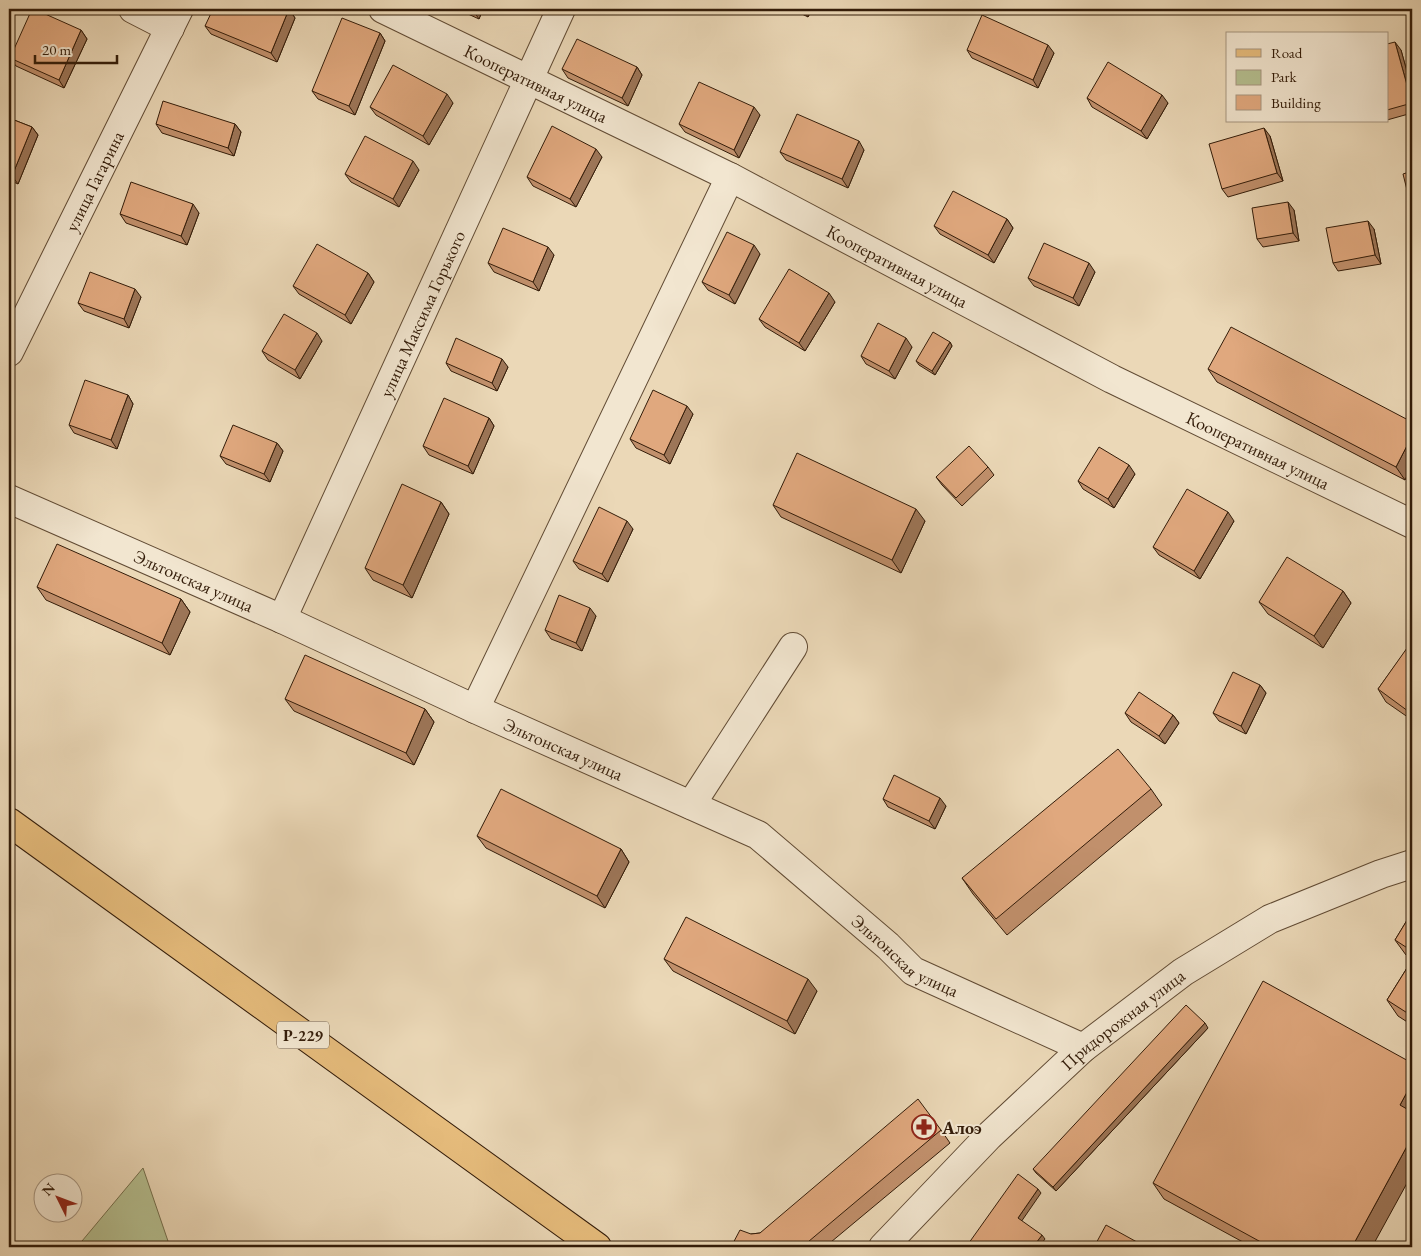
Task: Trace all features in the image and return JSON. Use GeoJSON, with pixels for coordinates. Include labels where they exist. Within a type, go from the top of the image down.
{"type":"FeatureCollection","features":[{"type":"Feature","properties":{"kind":"main road","name":"Р-229"},"geometry":{"type":"LineString","coordinates":[[9,822],[597,1247]]}},
{"type":"Feature","properties":{"kind":"street"},"geometry":{"type":"LineString","coordinates":[[133,9],[174,18]]}},
{"type":"Feature","properties":{"kind":"street","name":"Кооперативная улица"},"geometry":{"type":"LineString","coordinates":[[383,9],[730,177],[1112,379],[1412,524]]}},
{"type":"Feature","properties":{"kind":"street","name":"улица Максима Горького"},"geometry":{"type":"LineString","coordinates":[[282,618],[561,9]]}},
{"type":"Feature","properties":{"kind":"street","name":"улица Гагарина"},"geometry":{"type":"LineString","coordinates":[[9,352],[174,18]]}},
{"type":"Feature","properties":{"kind":"street"},"geometry":{"type":"LineString","coordinates":[[475,709],[730,177]]}},
{"type":"Feature","properties":{"kind":"street","name":"Эльтонская улица"},"geometry":{"type":"LineString","coordinates":[[9,499],[282,618],[475,709],[758,835],[888,946],[913,971],[1083,1048]]}},
{"type":"Feature","properties":{"kind":"street"},"geometry":{"type":"LineString","coordinates":[[691,805],[793,647]]}},
{"type":"Feature","properties":{"kind":"street","name":"Придорожная улица"},"geometry":{"type":"LineString","coordinates":[[883,1247],[989,1136],[1083,1048],[1183,972],[1270,919],[1380,874],[1412,864]]}},
{"type":"Feature","properties":{"kind":"green space"},"geometry":{"type":"Polygon","coordinates":[[[143,1168],[170,1247],[77,1247],[143,1168]]]}},
{"type":"Feature","properties":{"kind":"building"},"geometry":{"type":"Polygon","coordinates":[[[32,9],[81,30],[59,80],[10,58],[32,9]]]}},
{"type":"Feature","properties":{"kind":"building"},"geometry":{"type":"Polygon","coordinates":[[[213,9],[289,9],[271,53],[205,26],[213,9]]]}},
{"type":"Feature","properties":{"kind":"building"},"geometry":{"type":"Polygon","coordinates":[[[982,15],[1048,45],[1033,80],[967,50],[982,15]]]}},
{"type":"Feature","properties":{"kind":"building"},"geometry":{"type":"Polygon","coordinates":[[[342,18],[380,33],[349,106],[312,91],[342,18]]]}},
{"type":"Feature","properties":{"kind":"building"},"geometry":{"type":"Polygon","coordinates":[[[577,39],[637,67],[622,98],[562,69],[577,39]]]}},
{"type":"Feature","properties":{"kind":"building"},"geometry":{"type":"Polygon","coordinates":[[[1395,42],[1412,103],[1388,110],[1388,44],[1395,42]]]}},
{"type":"Feature","properties":{"kind":"building"},"geometry":{"type":"Polygon","coordinates":[[[1108,62],[1162,95],[1141,131],[1087,98],[1108,62]]]}},
{"type":"Feature","properties":{"kind":"building"},"geometry":{"type":"Polygon","coordinates":[[[393,65],[447,94],[423,136],[370,107],[393,65]]]}},
{"type":"Feature","properties":{"kind":"building"},"geometry":{"type":"Polygon","coordinates":[[[699,82],[754,107],[734,150],[679,124],[699,82]]]}},
{"type":"Feature","properties":{"kind":"building"},"geometry":{"type":"Polygon","coordinates":[[[163,101],[235,124],[228,148],[156,124],[163,101]]]}},
{"type":"Feature","properties":{"kind":"building"},"geometry":{"type":"Polygon","coordinates":[[[797,114],[859,141],[842,179],[780,152],[797,114]]]}},
{"type":"Feature","properties":{"kind":"building"},"geometry":{"type":"Polygon","coordinates":[[[9,118],[32,127],[12,176],[9,174],[9,118]]]}},
{"type":"Feature","properties":{"kind":"building"},"geometry":{"type":"Polygon","coordinates":[[[552,126],[596,149],[570,199],[527,177],[552,126]]]}},
{"type":"Feature","properties":{"kind":"building"},"geometry":{"type":"Polygon","coordinates":[[[1264,128],[1277,173],[1222,189],[1209,144],[1264,128]]]}},
{"type":"Feature","properties":{"kind":"building"},"geometry":{"type":"Polygon","coordinates":[[[365,136],[413,161],[393,199],[345,174],[365,136]]]}},
{"type":"Feature","properties":{"kind":"building"},"geometry":{"type":"Polygon","coordinates":[[[1412,171],[1412,210],[1403,174],[1412,171]]]}},
{"type":"Feature","properties":{"kind":"building"},"geometry":{"type":"Polygon","coordinates":[[[131,182],[193,204],[181,236],[120,214],[131,182]]]}},
{"type":"Feature","properties":{"kind":"building"},"geometry":{"type":"Polygon","coordinates":[[[953,191],[1007,219],[988,255],[934,226],[953,191]]]}},
{"type":"Feature","properties":{"kind":"building"},"geometry":{"type":"Polygon","coordinates":[[[1288,202],[1293,233],[1257,239],[1252,208],[1288,202]]]}},
{"type":"Feature","properties":{"kind":"building"},"geometry":{"type":"Polygon","coordinates":[[[1368,221],[1375,255],[1333,263],[1326,228],[1368,221]]]}},
{"type":"Feature","properties":{"kind":"building"},"geometry":{"type":"Polygon","coordinates":[[[503,228],[548,247],[533,282],[488,263],[503,228]]]}},
{"type":"Feature","properties":{"kind":"building"},"geometry":{"type":"Polygon","coordinates":[[[727,232],[754,245],[729,295],[702,282],[727,232]]]}},
{"type":"Feature","properties":{"kind":"building"},"geometry":{"type":"Polygon","coordinates":[[[1044,243],[1089,263],[1073,298],[1028,278],[1044,243]]]}},
{"type":"Feature","properties":{"kind":"building"},"geometry":{"type":"Polygon","coordinates":[[[317,244],[368,273],[345,315],[293,286],[317,244]]]}},
{"type":"Feature","properties":{"kind":"building"},"geometry":{"type":"Polygon","coordinates":[[[789,269],[829,293],[799,343],[759,319],[789,269]]]}},
{"type":"Feature","properties":{"kind":"building"},"geometry":{"type":"Polygon","coordinates":[[[90,272],[135,289],[124,319],[78,303],[90,272]]]}},
{"type":"Feature","properties":{"kind":"building"},"geometry":{"type":"Polygon","coordinates":[[[284,314],[317,333],[295,370],[262,351],[284,314]]]}},
{"type":"Feature","properties":{"kind":"building"},"geometry":{"type":"Polygon","coordinates":[[[878,323],[906,338],[889,371],[861,356],[878,323]]]}},
{"type":"Feature","properties":{"kind":"building"},"geometry":{"type":"Polygon","coordinates":[[[1231,327],[1412,422],[1412,436],[1396,467],[1208,369],[1231,327]]]}},
{"type":"Feature","properties":{"kind":"building"},"geometry":{"type":"Polygon","coordinates":[[[933,332],[950,342],[932,371],[916,361],[933,332]]]}},
{"type":"Feature","properties":{"kind":"building"},"geometry":{"type":"Polygon","coordinates":[[[456,338],[502,359],[492,383],[446,363],[456,338]]]}},
{"type":"Feature","properties":{"kind":"building"},"geometry":{"type":"Polygon","coordinates":[[[85,380],[128,395],[111,440],[69,425],[85,380]]]}},
{"type":"Feature","properties":{"kind":"building"},"geometry":{"type":"Polygon","coordinates":[[[653,390],[687,406],[664,455],[630,439],[653,390]]]}},
{"type":"Feature","properties":{"kind":"building"},"geometry":{"type":"Polygon","coordinates":[[[444,398],[489,418],[468,466],[423,446],[444,398]]]}},
{"type":"Feature","properties":{"kind":"building"},"geometry":{"type":"Polygon","coordinates":[[[233,425],[277,443],[264,474],[220,456],[233,425]]]}},
{"type":"Feature","properties":{"kind":"building"},"geometry":{"type":"Polygon","coordinates":[[[969,446],[988,467],[956,498],[936,477],[969,446]]]}},
{"type":"Feature","properties":{"kind":"building"},"geometry":{"type":"Polygon","coordinates":[[[1099,447],[1129,465],[1108,499],[1078,481],[1099,447]]]}},
{"type":"Feature","properties":{"kind":"building"},"geometry":{"type":"Polygon","coordinates":[[[797,453],[916,509],[892,560],[773,505],[797,453]]]}},
{"type":"Feature","properties":{"kind":"building"},"geometry":{"type":"Polygon","coordinates":[[[402,484],[441,502],[403,585],[365,568],[402,484]]]}},
{"type":"Feature","properties":{"kind":"building"},"geometry":{"type":"Polygon","coordinates":[[[1187,489],[1228,512],[1194,571],[1153,547],[1187,489]]]}},
{"type":"Feature","properties":{"kind":"building"},"geometry":{"type":"Polygon","coordinates":[[[599,507],[627,521],[602,574],[573,561],[599,507]]]}},
{"type":"Feature","properties":{"kind":"building"},"geometry":{"type":"Polygon","coordinates":[[[57,544],[181,599],[162,643],[37,587],[57,544]]]}},
{"type":"Feature","properties":{"kind":"building"},"geometry":{"type":"Polygon","coordinates":[[[1287,557],[1343,591],[1314,636],[1259,602],[1287,557]]]}},
{"type":"Feature","properties":{"kind":"building"},"geometry":{"type":"Polygon","coordinates":[[[559,595],[590,608],[576,643],[545,630],[559,595]]]}},
{"type":"Feature","properties":{"kind":"building"},"geometry":{"type":"Polygon","coordinates":[[[1412,641],[1412,714],[1378,689],[1412,641]]]}},
{"type":"Feature","properties":{"kind":"building"},"geometry":{"type":"Polygon","coordinates":[[[305,655],[425,709],[406,753],[285,699],[305,655]]]}},
{"type":"Feature","properties":{"kind":"building"},"geometry":{"type":"Polygon","coordinates":[[[1233,672],[1260,685],[1241,726],[1213,713],[1233,672]]]}},
{"type":"Feature","properties":{"kind":"building"},"geometry":{"type":"Polygon","coordinates":[[[1139,692],[1173,715],[1159,736],[1125,713],[1139,692]]]}},
{"type":"Feature","properties":{"kind":"building"},"geometry":{"type":"Polygon","coordinates":[[[1118,749],[1151,789],[996,919],[962,878],[1118,749]]]}},
{"type":"Feature","properties":{"kind":"building"},"geometry":{"type":"Polygon","coordinates":[[[894,775],[940,798],[929,821],[883,799],[894,775]]]}},
{"type":"Feature","properties":{"kind":"building"},"geometry":{"type":"Polygon","coordinates":[[[501,789],[621,849],[597,896],[477,836],[501,789]]]}},
{"type":"Feature","properties":{"kind":"building"},"geometry":{"type":"Polygon","coordinates":[[[1412,912],[1412,951],[1395,940],[1412,912]]]}},
{"type":"Feature","properties":{"kind":"building"},"geometry":{"type":"Polygon","coordinates":[[[686,917],[808,979],[787,1021],[664,959],[686,917]]]}},
{"type":"Feature","properties":{"kind":"building"},"geometry":{"type":"Polygon","coordinates":[[[1412,960],[1412,1016],[1387,1000],[1412,960]]]}},
{"type":"Feature","properties":{"kind":"building"},"geometry":{"type":"Polygon","coordinates":[[[1263,981],[1412,1063],[1412,1083],[1400,1105],[1412,1112],[1412,1137],[1352,1247],[1270,1247],[1153,1183],[1263,981]]]}},
{"type":"Feature","properties":{"kind":"building"},"geometry":{"type":"Polygon","coordinates":[[[1186,1005],[1205,1023],[1053,1187],[1033,1169],[1186,1005]]]}},
{"type":"Feature","properties":{"kind":"building"},"geometry":{"type":"Polygon","coordinates":[[[918,1099],[941,1130],[802,1247],[731,1247],[740,1230],[751,1234],[760,1233],[918,1099]]]}},
{"type":"Feature","properties":{"kind":"building"},"geometry":{"type":"Polygon","coordinates":[[[1018,1174],[1038,1189],[1018,1218],[1042,1235],[1033,1247],[966,1247],[1018,1174]]]}},
{"type":"Feature","properties":{"kind":"building"},"geometry":{"type":"Polygon","coordinates":[[[1106,1225],[1146,1247],[1094,1247],[1106,1225]]]}},
{"type":"Feature","properties":{"kind":"place","name":"Алоэ"},"geometry":{"type":"Point","coordinates":[924,1127]}}]}
